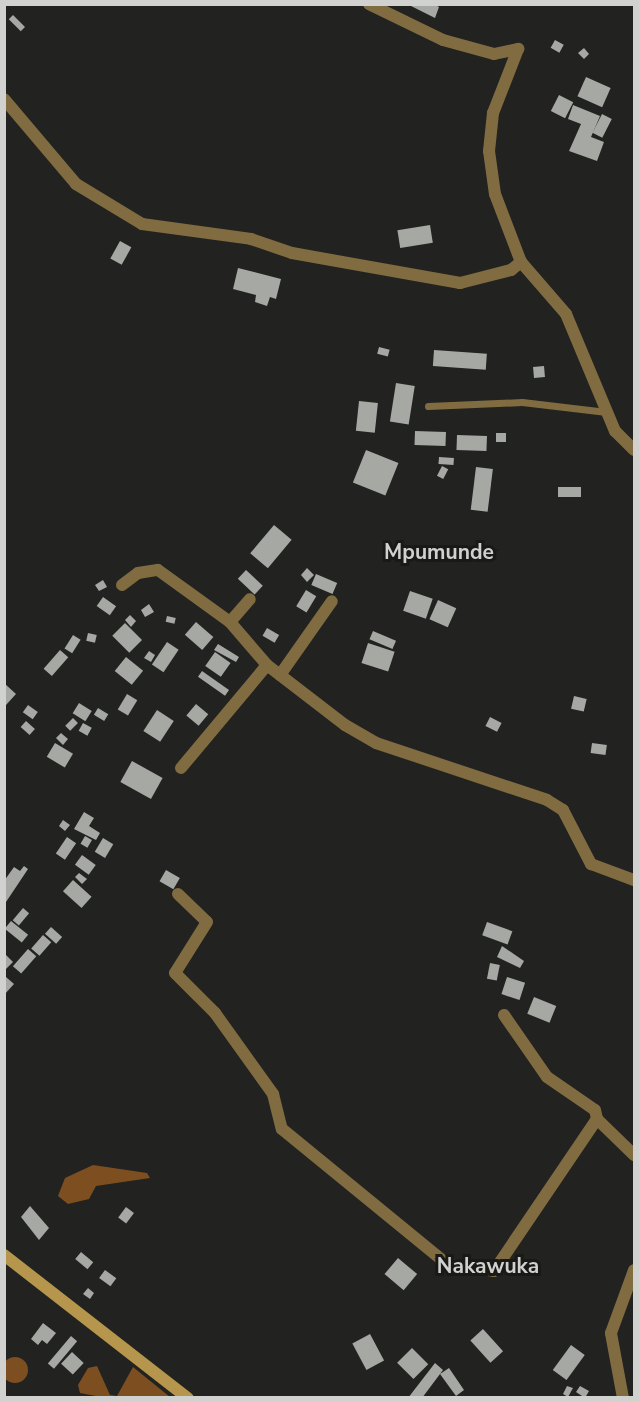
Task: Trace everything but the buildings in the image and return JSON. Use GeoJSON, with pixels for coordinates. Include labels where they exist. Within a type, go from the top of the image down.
{"type":"FeatureCollection","features":[{"type":"Feature","properties":{"kind":"street"},"geometry":{"type":"LineString","coordinates":[[369,4],[443,40],[494,54],[518,50],[493,113],[489,151],[495,194],[521,262],[566,314],[606,412],[634,450]]}},
{"type":"Feature","properties":{"kind":"street"},"geometry":{"type":"LineString","coordinates":[[4,99],[76,184],[142,224],[251,239],[292,253],[460,283],[511,270],[521,262]]}},
{"type":"Feature","properties":{"kind":"street"},"geometry":{"type":"LineString","coordinates":[[122,585],[153,568],[230,622],[267,665],[376,743],[547,800],[563,810],[591,864],[634,879]]}},
{"type":"Feature","properties":{"kind":"street"},"geometry":{"type":"LineString","coordinates":[[230,622],[250,599]]}},
{"type":"Feature","properties":{"kind":"street"},"geometry":{"type":"LineString","coordinates":[[280,675],[332,601]]}},
{"type":"Feature","properties":{"kind":"street"},"geometry":{"type":"LineString","coordinates":[[181,768],[267,665]]}},
{"type":"Feature","properties":{"kind":"street"},"geometry":{"type":"LineString","coordinates":[[178,894],[207,922],[175,973],[215,1013],[273,1094],[282,1128],[448,1265],[494,1271],[597,1119]]}},
{"type":"Feature","properties":{"kind":"street"},"geometry":{"type":"LineString","coordinates":[[504,1016],[525,1053],[547,1077],[595,1110],[597,1119],[634,1155]]}},
{"type":"Feature","properties":{"kind":"street"},"geometry":{"type":"LineString","coordinates":[[4,1255],[188,1398]]}},
{"type":"Feature","properties":{"kind":"street"},"geometry":{"type":"LineString","coordinates":[[623,1398],[611,1334],[634,1270]]}},
{"type":"Feature","properties":{"kind":"lane"},"geometry":{"type":"LineString","coordinates":[[428,406],[522,402],[606,412]]}},
{"type":"Feature","properties":{"kind":"shaded area"},"geometry":{"type":"Polygon","coordinates":[[[93,1165],[147,1173],[150,1178],[96,1186],[89,1199],[68,1204],[58,1196],[65,1178],[93,1165]]]}},
{"type":"Feature","properties":{"kind":"shaded area"},"geometry":{"type":"Polygon","coordinates":[[[15,1357],[24,1361],[28,1370],[24,1379],[15,1383],[6,1379],[2,1370],[6,1361],[15,1357]]]}},
{"type":"Feature","properties":{"kind":"shaded area"},"geometry":{"type":"Polygon","coordinates":[[[97,1366],[110,1395],[117,1396],[133,1367],[170,1397],[101,1397],[80,1393],[78,1385],[88,1368],[97,1366]]]}},
{"type":"Feature","properties":{"kind":"district","name":"Mpumunde"},"geometry":{"type":"Point","coordinates":[439,552]}},
{"type":"Feature","properties":{"kind":"district","name":"Nakawuka"},"geometry":{"type":"Point","coordinates":[488,1266]}}]}
